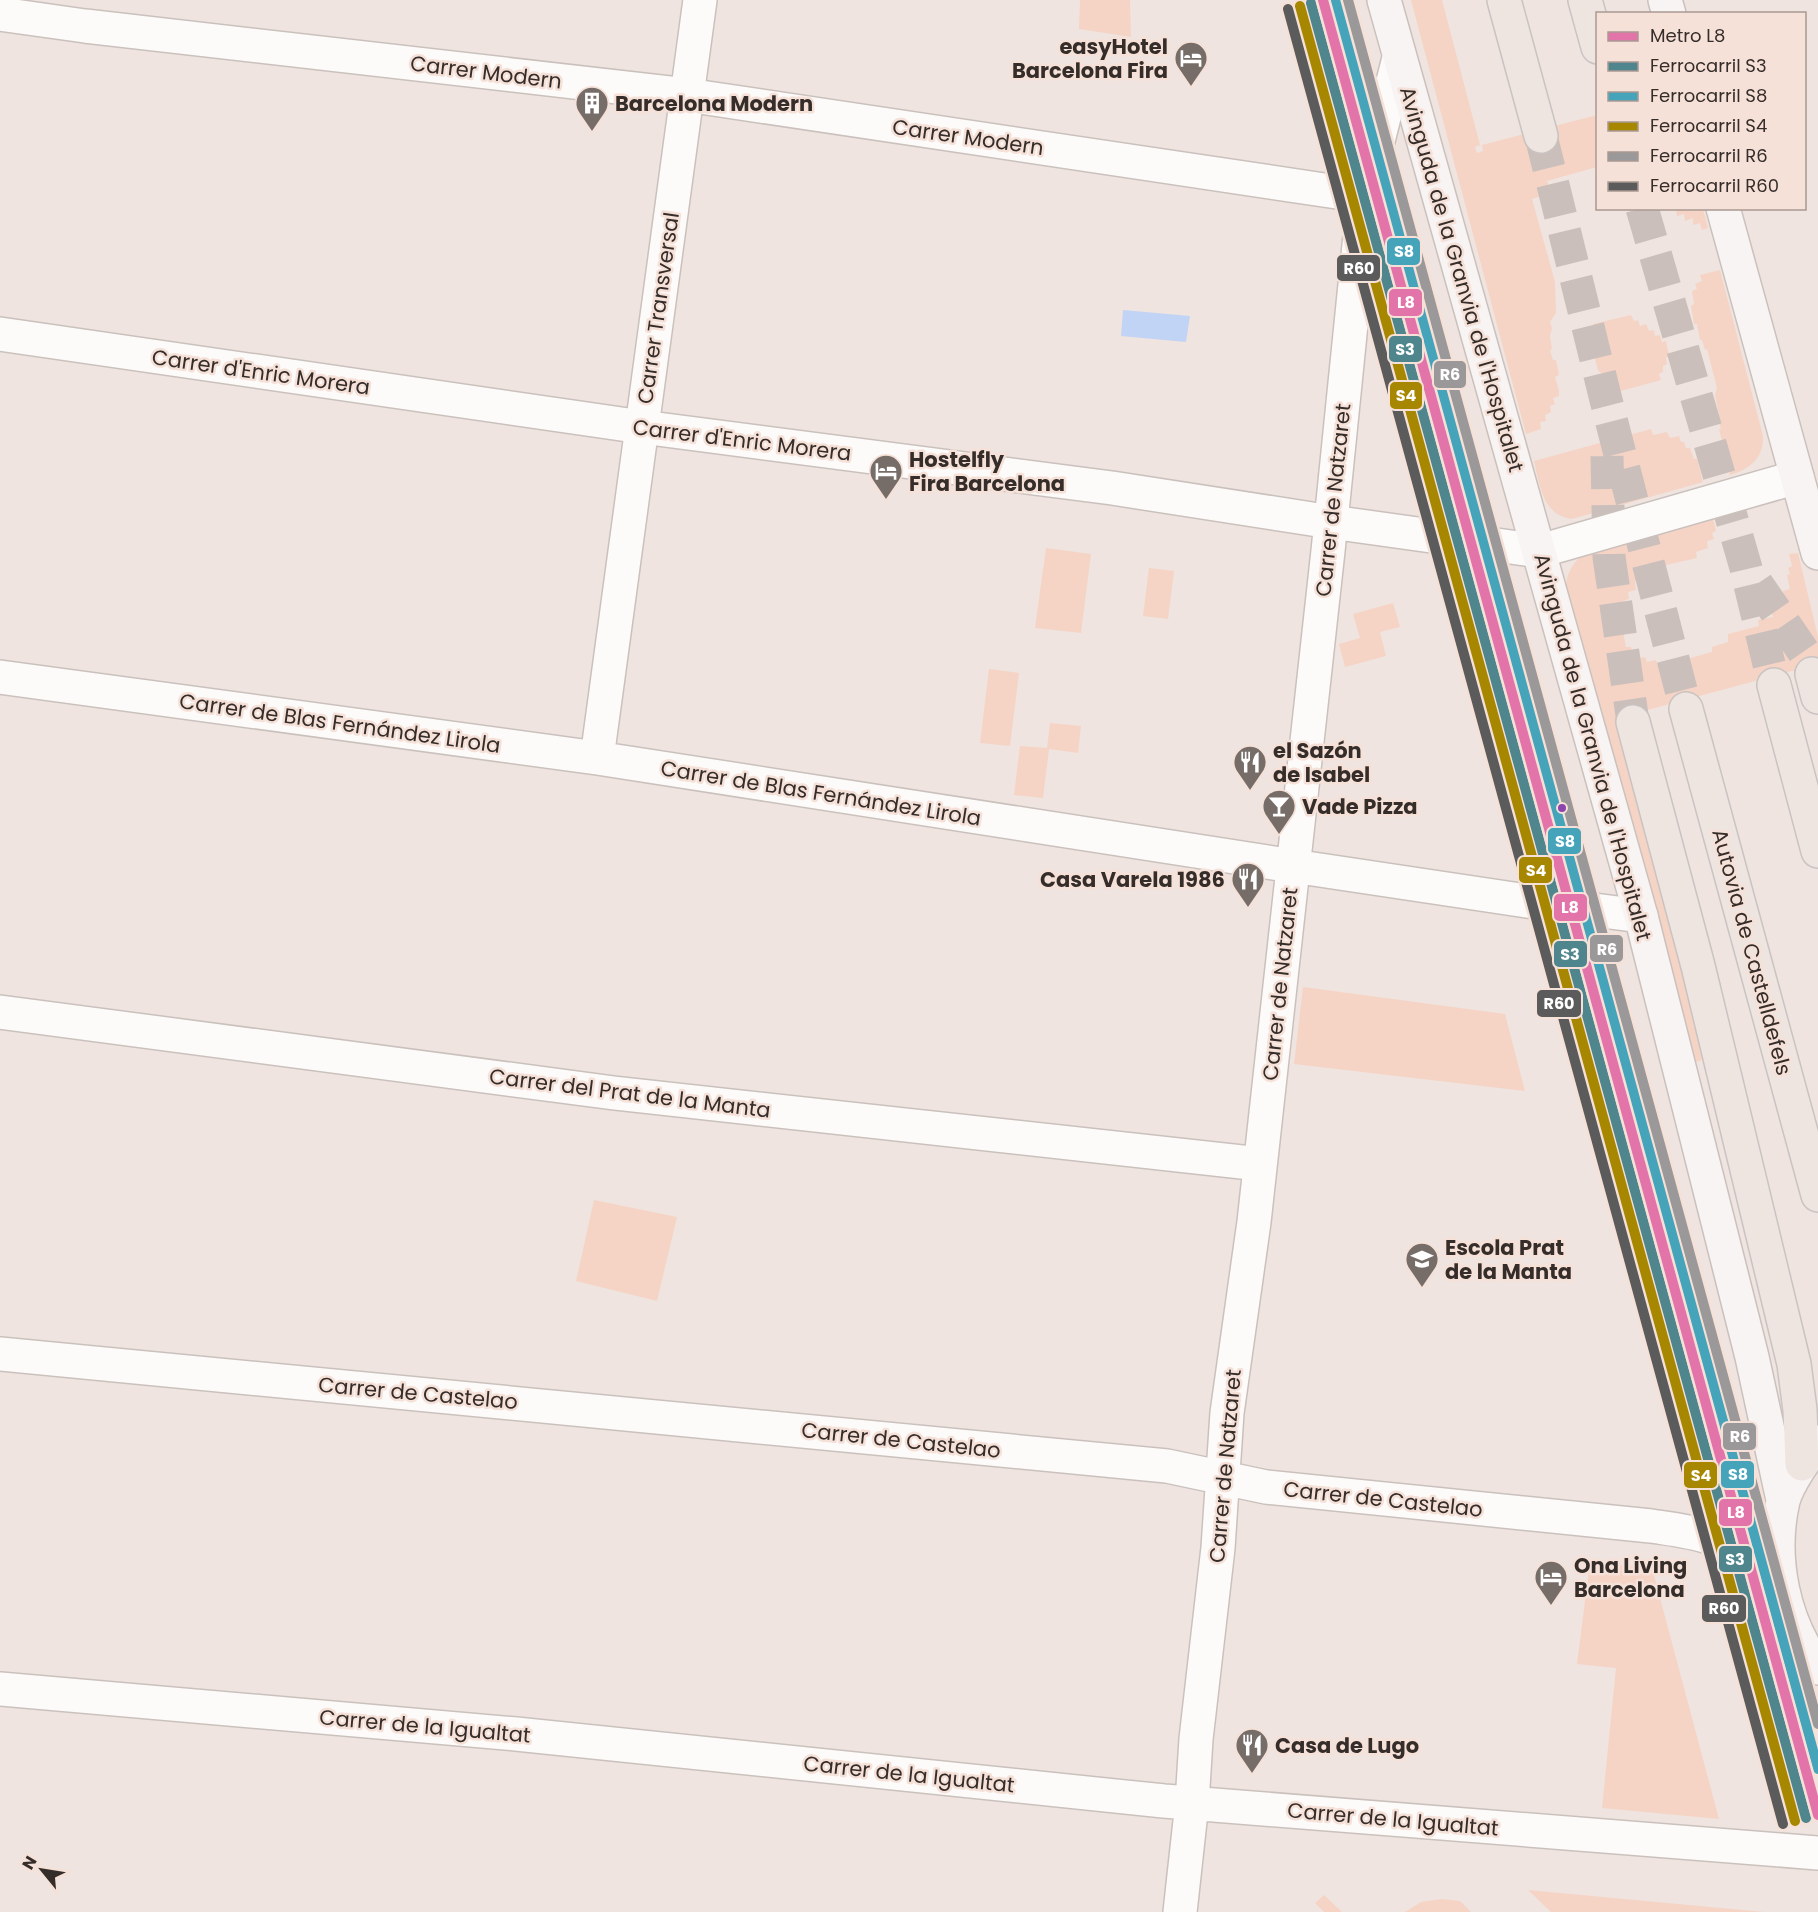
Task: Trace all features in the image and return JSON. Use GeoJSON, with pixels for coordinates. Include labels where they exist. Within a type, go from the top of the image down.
{"type":"FeatureCollection","features":[{"type":"Feature","properties":{"kind":"highway"},"geometry":{"type":"LineString","coordinates":[[1504,0],[1541,136]]}},
{"type":"Feature","properties":{"kind":"highway"},"geometry":{"type":"LineString","coordinates":[[1585,0],[1596,40]]}},
{"type":"Feature","properties":{"kind":"highway"},"geometry":{"type":"LineString","coordinates":[[1774,685],[1818,851]]}},
{"type":"Feature","properties":{"kind":"highway","name":"Autovia de Castelldefels"},"geometry":{"type":"LineString","coordinates":[[1686,709],[1818,1195]]}},
{"type":"Feature","properties":{"kind":"highway"},"geometry":{"type":"LineString","coordinates":[[1633,722],[1698,966],[1794,1364],[1800,1410],[1810,1453]]}},
{"type":"Feature","properties":{"kind":"main road","name":"Avinguda de la Granvia de l'Hospitalet"},"geometry":{"type":"LineString","coordinates":[[1384,0],[1641,916],[1752,1357],[1783,1500]]}},
{"type":"Feature","properties":{"kind":"main road"},"geometry":{"type":"LineString","coordinates":[[1724,210],[1818,553]]}},
{"type":"Feature","properties":{"kind":"main road"},"geometry":{"type":"LineString","coordinates":[[1810,1453],[1783,1500],[1778,1545],[1782,1591],[1797,1636],[1818,1668]]}},
{"type":"Feature","properties":{"kind":"street","name":"Carrer Transversal"},"geometry":{"type":"LineString","coordinates":[[597,758],[700,0]]}},
{"type":"Feature","properties":{"kind":"street","name":"Carrer Modern"},"geometry":{"type":"LineString","coordinates":[[0,14],[85,26],[687,95],[1364,196]]}},
{"type":"Feature","properties":{"kind":"street","name":"Carrer de Natzaret"},"geometry":{"type":"LineString","coordinates":[[1180,1912],[1192,1803],[1196,1739],[1218,1548],[1227,1413],[1254,1222],[1331,522],[1364,196],[1399,58]]}},
{"type":"Feature","properties":{"kind":"street","name":"Carrer d'Enric Morera"},"geometry":{"type":"LineString","coordinates":[[0,334],[642,427],[1112,488],[1540,551],[1797,477]]}},
{"type":"Feature","properties":{"kind":"street","name":"Carrer de Blas Fernández Lirola"},"geometry":{"type":"LineString","coordinates":[[0,677],[597,758],[1550,905],[1641,916]]}},
{"type":"Feature","properties":{"kind":"street","name":"Carrer del Prat de la Manta"},"geometry":{"type":"LineString","coordinates":[[0,1012],[614,1093],[1260,1164]]}},
{"type":"Feature","properties":{"kind":"street","name":"Carrer de Castelao"},"geometry":{"type":"LineString","coordinates":[[0,1354],[1156,1464],[1266,1487],[1679,1530],[1713,1539],[1742,1556],[1782,1591]]}},
{"type":"Feature","properties":{"kind":"street","name":"Carrer de la Igualtat"},"geometry":{"type":"LineString","coordinates":[[0,1689],[516,1734],[1192,1803],[1818,1853]]}},
{"type":"Feature","properties":{"kind":"shaded area"},"geometry":{"type":"Polygon","coordinates":[[[1080,0],[1130,0],[1131,37],[1079,29],[1080,0]]]}},
{"type":"Feature","properties":{"kind":"shaded area"},"geometry":{"type":"Polygon","coordinates":[[[1411,0],[1442,0],[1480,145],[1475,147],[1477,153],[1483,151],[1482,145],[1596,115],[1596,167],[1547,181],[1549,186],[1538,190],[1539,197],[1532,199],[1555,282],[1556,313],[1550,322],[1552,349],[1550,350],[1553,360],[1556,360],[1559,375],[1555,377],[1559,396],[1553,398],[1555,404],[1550,406],[1551,412],[1545,415],[1546,421],[1540,422],[1541,429],[1526,434],[1411,0]]]}},
{"type":"Feature","properties":{"kind":"shaded area"},"geometry":{"type":"Polygon","coordinates":[[[1676,210],[1703,210],[1708,228],[1702,230],[1700,223],[1693,225],[1693,218],[1685,221],[1684,214],[1677,216],[1676,210]]]}},
{"type":"Feature","properties":{"kind":"shaded area"},"geometry":{"type":"Polygon","coordinates":[[[1720,270],[1763,436],[1761,451],[1754,462],[1730,475],[1717,416],[1719,415],[1715,395],[1717,388],[1707,349],[1705,350],[1700,340],[1697,324],[1694,324],[1691,306],[1694,304],[1692,291],[1697,289],[1695,284],[1702,281],[1700,275],[1720,270]]]}},
{"type":"Feature","properties":{"kind":"shaded area"},"geometry":{"type":"Polygon","coordinates":[[[1631,315],[1634,321],[1638,320],[1640,326],[1646,324],[1649,331],[1654,330],[1655,336],[1660,335],[1662,342],[1666,341],[1669,356],[1666,358],[1667,364],[1663,366],[1663,372],[1659,374],[1661,380],[1617,392],[1615,388],[1610,389],[1608,382],[1604,383],[1603,375],[1598,370],[1591,345],[1593,344],[1591,339],[1594,337],[1593,324],[1631,315]]]}},
{"type":"Feature","properties":{"kind":"shaded area"},"geometry":{"type":"Polygon","coordinates":[[[1651,429],[1653,435],[1667,432],[1670,438],[1679,436],[1686,448],[1690,448],[1694,459],[1697,459],[1703,482],[1572,519],[1554,512],[1548,505],[1541,489],[1534,461],[1651,429]]]}},
{"type":"Feature","properties":{"kind":"shaded area"},"geometry":{"type":"Polygon","coordinates":[[[1713,518],[1716,531],[1712,533],[1714,539],[1707,541],[1708,548],[1696,552],[1697,558],[1657,567],[1658,575],[1635,581],[1636,590],[1628,592],[1629,599],[1623,601],[1624,607],[1619,609],[1626,647],[1631,647],[1632,653],[1637,653],[1639,658],[1645,657],[1647,662],[1656,660],[1658,667],[1712,652],[1712,647],[1728,642],[1728,634],[1759,626],[1758,620],[1773,617],[1770,607],[1779,604],[1778,599],[1784,597],[1783,591],[1790,589],[1787,575],[1790,574],[1788,568],[1792,566],[1789,554],[1798,553],[1818,637],[1818,664],[1618,718],[1697,1029],[1702,1060],[1693,1063],[1566,586],[1570,571],[1584,554],[1713,518]]]}},
{"type":"Feature","properties":{"kind":"shaded area"},"geometry":{"type":"Polygon","coordinates":[[[1046,548],[1091,554],[1081,633],[1035,628],[1046,548]]]}},
{"type":"Feature","properties":{"kind":"shaded area"},"geometry":{"type":"Polygon","coordinates":[[[1149,568],[1174,571],[1168,619],[1143,616],[1149,568]]]}},
{"type":"Feature","properties":{"kind":"shaded area"},"geometry":{"type":"Polygon","coordinates":[[[1393,603],[1400,627],[1380,632],[1386,656],[1345,667],[1339,644],[1360,638],[1353,614],[1393,603]]]}},
{"type":"Feature","properties":{"kind":"shaded area"},"geometry":{"type":"Polygon","coordinates":[[[989,669],[1019,673],[1010,746],[980,743],[989,669]]]}},
{"type":"Feature","properties":{"kind":"shaded area"},"geometry":{"type":"Polygon","coordinates":[[[1050,723],[1081,726],[1078,753],[1049,749],[1043,798],[1014,795],[1020,746],[1047,748],[1050,723]]]}},
{"type":"Feature","properties":{"kind":"shaded area"},"geometry":{"type":"Polygon","coordinates":[[[1303,987],[1505,1014],[1525,1091],[1294,1064],[1303,987]]]}},
{"type":"Feature","properties":{"kind":"shaded area"},"geometry":{"type":"Polygon","coordinates":[[[594,1200],[677,1217],[657,1301],[576,1281],[594,1200]]]}},
{"type":"Feature","properties":{"kind":"shaded area"},"geometry":{"type":"Polygon","coordinates":[[[1590,1562],[1652,1568],[1719,1819],[1602,1808],[1616,1668],[1577,1664],[1590,1562]]]}},
{"type":"Feature","properties":{"kind":"shaded area"},"geometry":{"type":"Polygon","coordinates":[[[1528,1890],[1764,1912],[1551,1912],[1528,1890]]]}},
{"type":"Feature","properties":{"kind":"shaded area"},"geometry":{"type":"Polygon","coordinates":[[[1324,1895],[1342,1912],[1324,1912],[1315,1903],[1324,1895]]]}},
{"type":"Feature","properties":{"kind":"shaded area"},"geometry":{"type":"Polygon","coordinates":[[[1442,1899],[1460,1901],[1471,1912],[1405,1912],[1421,1902],[1442,1899]]]}},
{"type":"Feature","properties":{"kind":"water"},"geometry":{"type":"Polygon","coordinates":[[[1123,310],[1190,316],[1186,342],[1121,336],[1123,310]]]}},
{"type":"Feature","properties":{"kind":"tunnel"},"geometry":{"type":"LineString","coordinates":[[1541,136],[1686,709]]}},
{"type":"Feature","properties":{"kind":"tunnel"},"geometry":{"type":"LineString","coordinates":[[1643,210],[1746,568],[1774,685]]}},
{"type":"Feature","properties":{"kind":"tunnel"},"geometry":{"type":"LineString","coordinates":[[1607,456],[1609,557],[1633,722]]}},
{"type":"Feature","properties":{"kind":"tunnel"},"geometry":{"type":"LineString","coordinates":[[1757,584],[1808,658],[1812,674]]}},
{"type":"Feature","properties":{"kind":"metro line","name":"L8"},"geometry":{"type":"LineString","coordinates":[[1323,0],[1818,1815]]}},
{"type":"Feature","properties":{"kind":"rail line","name":"S8"},"geometry":{"type":"LineString","coordinates":[[1335,0],[1818,1769]]}},
{"type":"Feature","properties":{"kind":"rail line","name":"R6"},"geometry":{"type":"LineString","coordinates":[[1348,0],[1818,1724]]}},
{"type":"Feature","properties":{"kind":"rail line","name":"S3"},"geometry":{"type":"LineString","coordinates":[[1311,3],[1806,1818]]}},
{"type":"Feature","properties":{"kind":"rail line","name":"S4"},"geometry":{"type":"LineString","coordinates":[[1300,6],[1795,1821]]}},
{"type":"Feature","properties":{"kind":"rail line","name":"R60"},"geometry":{"type":"LineString","coordinates":[[1288,9],[1783,1824]]}},
{"type":"Feature","properties":{"kind":"place","name":"easyHotel Barcelona Fira"},"geometry":{"type":"Point","coordinates":[1191,87]}},
{"type":"Feature","properties":{"kind":"place","name":"Barcelona Modern"},"geometry":{"type":"Point","coordinates":[592,132]}},
{"type":"Feature","properties":{"kind":"place","name":"Hostelfly Fira Barcelona"},"geometry":{"type":"Point","coordinates":[886,500]}},
{"type":"Feature","properties":{"kind":"place","name":"el Sazón de Isabel"},"geometry":{"type":"Point","coordinates":[1250,791]}},
{"type":"Feature","properties":{"kind":"place","name":"Vade Pizza"},"geometry":{"type":"Point","coordinates":[1279,835]}},
{"type":"Feature","properties":{"kind":"place","name":"Casa Varela 1986"},"geometry":{"type":"Point","coordinates":[1248,908]}},
{"type":"Feature","properties":{"kind":"place","name":"Escola Prat de la Manta"},"geometry":{"type":"Point","coordinates":[1422,1288]}},
{"type":"Feature","properties":{"kind":"place","name":"Ona Living Barcelona"},"geometry":{"type":"Point","coordinates":[1551,1606]}},
{"type":"Feature","properties":{"kind":"place","name":"Casa de Lugo"},"geometry":{"type":"Point","coordinates":[1252,1774]}}]}
